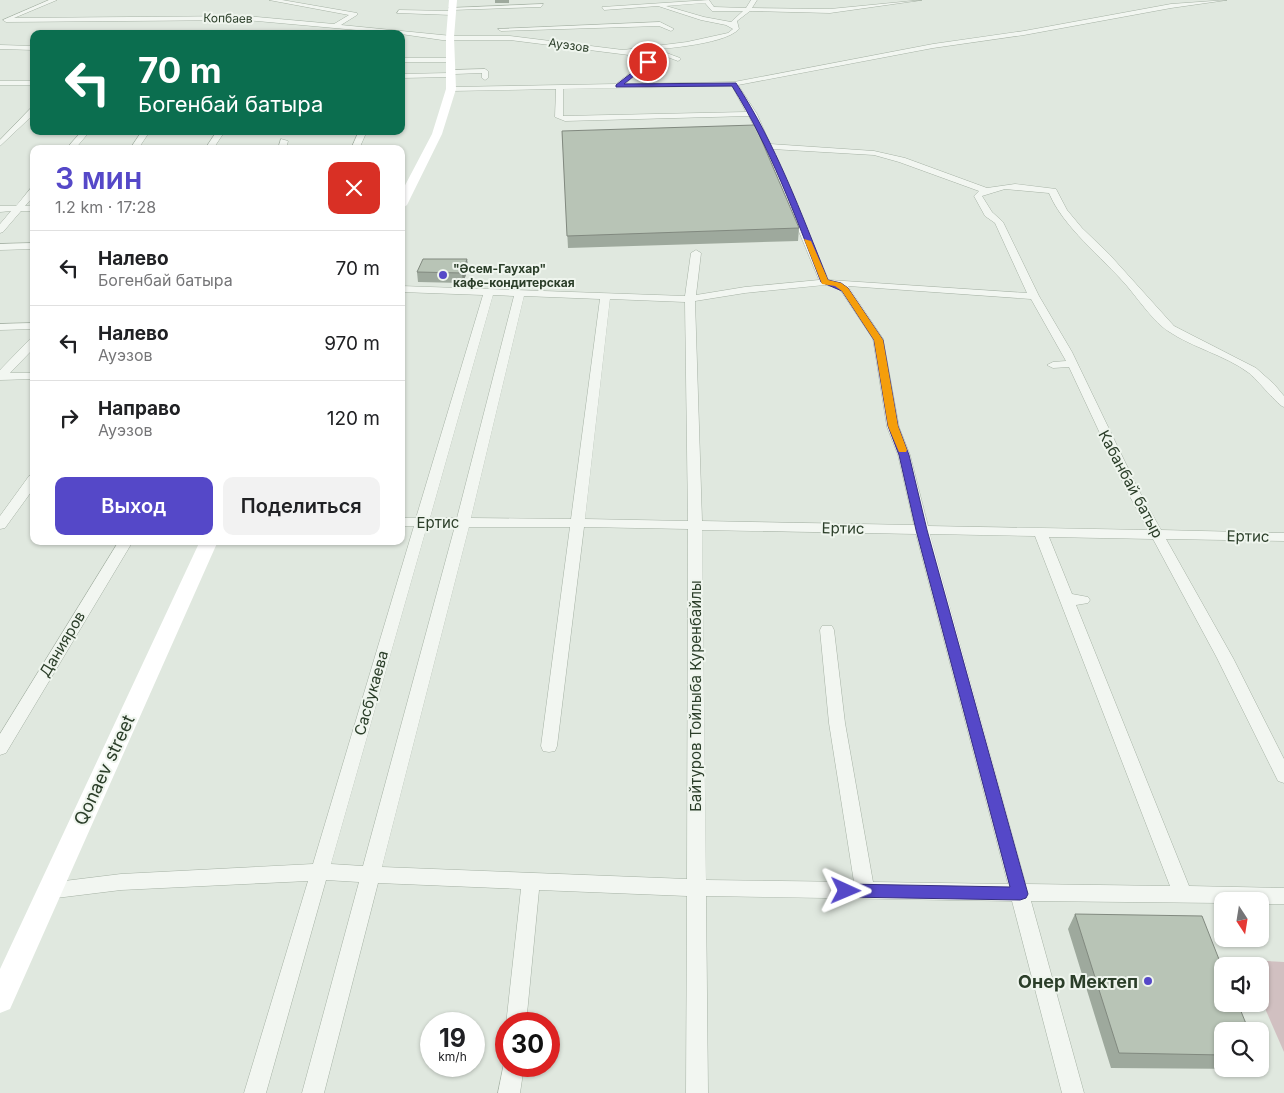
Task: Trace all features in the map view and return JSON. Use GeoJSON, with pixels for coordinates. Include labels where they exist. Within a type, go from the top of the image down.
{"type":"FeatureCollection","features":[{"type":"Feature","properties":{"kind":"main road"},"geometry":{"type":"LineString","coordinates":[[405,197],[437,134],[451,89],[450,34],[452,7]]}},
{"type":"Feature","properties":{"kind":"main road","name":"Qonaev street"},"geometry":{"type":"LineString","coordinates":[[0,1000],[48,891],[208,545]]}},
{"type":"Feature","properties":{"kind":"street"},"geometry":{"type":"LineString","coordinates":[[3,21],[54,0]]}},
{"type":"Feature","properties":{"kind":"street"},"geometry":{"type":"LineString","coordinates":[[272,0],[355,14],[334,27]]}},
{"type":"Feature","properties":{"kind":"street"},"geometry":{"type":"LineString","coordinates":[[736,27],[734,21],[748,10],[754,0]]}},
{"type":"Feature","properties":{"kind":"street"},"geometry":{"type":"LineString","coordinates":[[604,8],[706,1],[712,9],[832,8],[919,0]]}},
{"type":"Feature","properties":{"kind":"street"},"geometry":{"type":"LineString","coordinates":[[451,89],[543,90],[560,86],[734,84],[925,47],[1024,34],[1171,6],[1224,0]]}},
{"type":"Feature","properties":{"kind":"street"},"geometry":{"type":"LineString","coordinates":[[655,4],[703,19],[728,23],[736,27]]}},
{"type":"Feature","properties":{"kind":"street"},"geometry":{"type":"LineString","coordinates":[[399,12],[452,7],[541,6]]}},
{"type":"Feature","properties":{"kind":"street","name":"Копбаев"},"geometry":{"type":"LineString","coordinates":[[3,21],[246,18],[384,30]]}},
{"type":"Feature","properties":{"kind":"street"},"geometry":{"type":"LineString","coordinates":[[496,29],[660,24],[671,29]]}},
{"type":"Feature","properties":{"kind":"street"},"geometry":{"type":"LineString","coordinates":[[635,50],[710,40],[730,34],[736,27]]}},
{"type":"Feature","properties":{"kind":"street"},"geometry":{"type":"LineString","coordinates":[[405,40],[487,29]]}},
{"type":"Feature","properties":{"kind":"street","name":"Копбаев"},"geometry":{"type":"LineString","coordinates":[[405,31],[450,34]]}},
{"type":"Feature","properties":{"kind":"street","name":"Ауэзов"},"geometry":{"type":"LineString","coordinates":[[450,34],[518,38],[598,51],[625,49],[648,62]]}},
{"type":"Feature","properties":{"kind":"street"},"geometry":{"type":"LineString","coordinates":[[0,47],[30,48]]}},
{"type":"Feature","properties":{"kind":"street"},"geometry":{"type":"LineString","coordinates":[[625,49],[664,54],[678,58]]}},
{"type":"Feature","properties":{"kind":"street"},"geometry":{"type":"LineString","coordinates":[[618,86],[648,62],[664,54]]}},
{"type":"Feature","properties":{"kind":"street"},"geometry":{"type":"LineString","coordinates":[[405,60],[451,60]]}},
{"type":"Feature","properties":{"kind":"street"},"geometry":{"type":"LineString","coordinates":[[405,76],[485,71],[485,78]]}},
{"type":"Feature","properties":{"kind":"street"},"geometry":{"type":"LineString","coordinates":[[701,75],[702,85]]}},
{"type":"Feature","properties":{"kind":"street"},"geometry":{"type":"LineString","coordinates":[[0,83],[30,83]]}},
{"type":"Feature","properties":{"kind":"street"},"geometry":{"type":"LineString","coordinates":[[734,84],[753,114],[780,171],[828,283],[845,290],[878,340],[893,426],[904,455],[922,530],[1074,1093]]}},
{"type":"Feature","properties":{"kind":"street"},"geometry":{"type":"LineString","coordinates":[[560,86],[559,117],[565,119],[753,114]]}},
{"type":"Feature","properties":{"kind":"street"},"geometry":{"type":"LineString","coordinates":[[0,144],[30,114]]}},
{"type":"Feature","properties":{"kind":"street"},"geometry":{"type":"LineString","coordinates":[[74,145],[82,135]]}},
{"type":"Feature","properties":{"kind":"street"},"geometry":{"type":"LineString","coordinates":[[768,146],[874,153],[902,160],[980,193],[1021,187],[1039,187],[1053,192],[1063,211],[1170,328],[1252,370],[1270,386],[1284,404]]}},
{"type":"Feature","properties":{"kind":"street","name":"Кабанбай батыр"},"geometry":{"type":"LineString","coordinates":[[980,193],[988,214],[999,222],[1034,296],[1072,364],[1103,430],[1225,658],[1284,776]]}},
{"type":"Feature","properties":{"kind":"street"},"geometry":{"type":"LineString","coordinates":[[0,230],[30,194]]}},
{"type":"Feature","properties":{"kind":"street"},"geometry":{"type":"LineString","coordinates":[[0,209],[30,208]]}},
{"type":"Feature","properties":{"kind":"street"},"geometry":{"type":"LineString","coordinates":[[0,247],[30,246]]}},
{"type":"Feature","properties":{"kind":"street","name":"Байтуров Тойлыба Куренбайлы"},"geometry":{"type":"LineString","coordinates":[[696,253],[690,298],[695,526],[695,888],[698,1093]]}},
{"type":"Feature","properties":{"kind":"street"},"geometry":{"type":"LineString","coordinates":[[405,290],[690,298],[745,290],[828,283],[871,284],[991,295],[1034,296]]}},
{"type":"Feature","properties":{"kind":"street","name":"Сасбукаева"},"geometry":{"type":"LineString","coordinates":[[255,1093],[420,522],[489,292]]}},
{"type":"Feature","properties":{"kind":"street"},"geometry":{"type":"LineString","coordinates":[[313,1093],[369,875],[464,522],[520,293]]}},
{"type":"Feature","properties":{"kind":"street"},"geometry":{"type":"LineString","coordinates":[[549,746],[579,523],[585,457],[604,323],[605,296]]}},
{"type":"Feature","properties":{"kind":"street"},"geometry":{"type":"LineString","coordinates":[[0,327],[30,326]]}},
{"type":"Feature","properties":{"kind":"street"},"geometry":{"type":"LineString","coordinates":[[0,377],[30,345]]}},
{"type":"Feature","properties":{"kind":"street"},"geometry":{"type":"LineString","coordinates":[[1053,364],[1072,364]]}},
{"type":"Feature","properties":{"kind":"street"},"geometry":{"type":"LineString","coordinates":[[0,377],[30,376]]}},
{"type":"Feature","properties":{"kind":"street"},"geometry":{"type":"LineString","coordinates":[[0,524],[30,484]]}},
{"type":"Feature","properties":{"kind":"street","name":"Ертис"},"geometry":{"type":"LineString","coordinates":[[405,522],[579,523],[1284,537]]}},
{"type":"Feature","properties":{"kind":"street"},"geometry":{"type":"LineString","coordinates":[[1040,532],[1074,599],[1183,895]]}},
{"type":"Feature","properties":{"kind":"street","name":"Данияров"},"geometry":{"type":"LineString","coordinates":[[0,748],[124,545]]}},
{"type":"Feature","properties":{"kind":"street"},"geometry":{"type":"LineString","coordinates":[[827,630],[836,723],[865,891]]}},
{"type":"Feature","properties":{"kind":"street"},"geometry":{"type":"LineString","coordinates":[[48,891],[121,882],[320,872],[695,888],[1020,894],[1284,896]]}},
{"type":"Feature","properties":{"kind":"street"},"geometry":{"type":"LineString","coordinates":[[517,1012],[531,881]]}},
{"type":"Feature","properties":{"kind":"street"},"geometry":{"type":"LineString","coordinates":[[509,1093],[511,1077]]}},
{"type":"Feature","properties":{"kind":"shaded area"},"geometry":{"type":"Polygon","coordinates":[[[1269,961],[1284,962],[1284,1052],[1267,1012],[1269,1012],[1269,961]]]}},
{"type":"Feature","properties":{"kind":"building"},"geometry":{"type":"Polygon","coordinates":[[[755,125],[799,228],[567,236],[562,131],[755,125]]]}},
{"type":"Feature","properties":{"kind":"building"},"geometry":{"type":"Polygon","coordinates":[[[423,259],[467,259],[462,273],[417,272],[423,259]]]}},
{"type":"Feature","properties":{"kind":"building","name":"Онер Мектеп"},"geometry":{"type":"Polygon","coordinates":[[[1075,914],[1202,916],[1218,957],[1214,957],[1214,1012],[1241,1012],[1245,1022],[1214,1022],[1214,1055],[1119,1053],[1075,914]]]}},
{"type":"Feature","properties":{"kind":"slow traffic"},"geometry":{"type":"LineString","coordinates":[[807,241],[825,282],[838,284],[845,290],[878,340],[893,426],[902,450]]}},
{"type":"Feature","properties":{"kind":"place","name":"\"Әсем-Гаухар\" кафе-кондитерская"},"geometry":{"type":"Point","coordinates":[443,275]}},
{"type":"Feature","properties":{"kind":"place","name":"Онер Мектеп"},"geometry":{"type":"Point","coordinates":[1148,981]}},
{"type":"Feature","properties":{"kind":"route"},"geometry":{"type":"LineString","coordinates":[[648,62],[618,86],[734,84],[753,114],[780,171],[803,233],[825,282],[838,284],[845,290],[878,340],[893,426],[904,455],[922,530],[1020,894],[846,891]]}}]}
